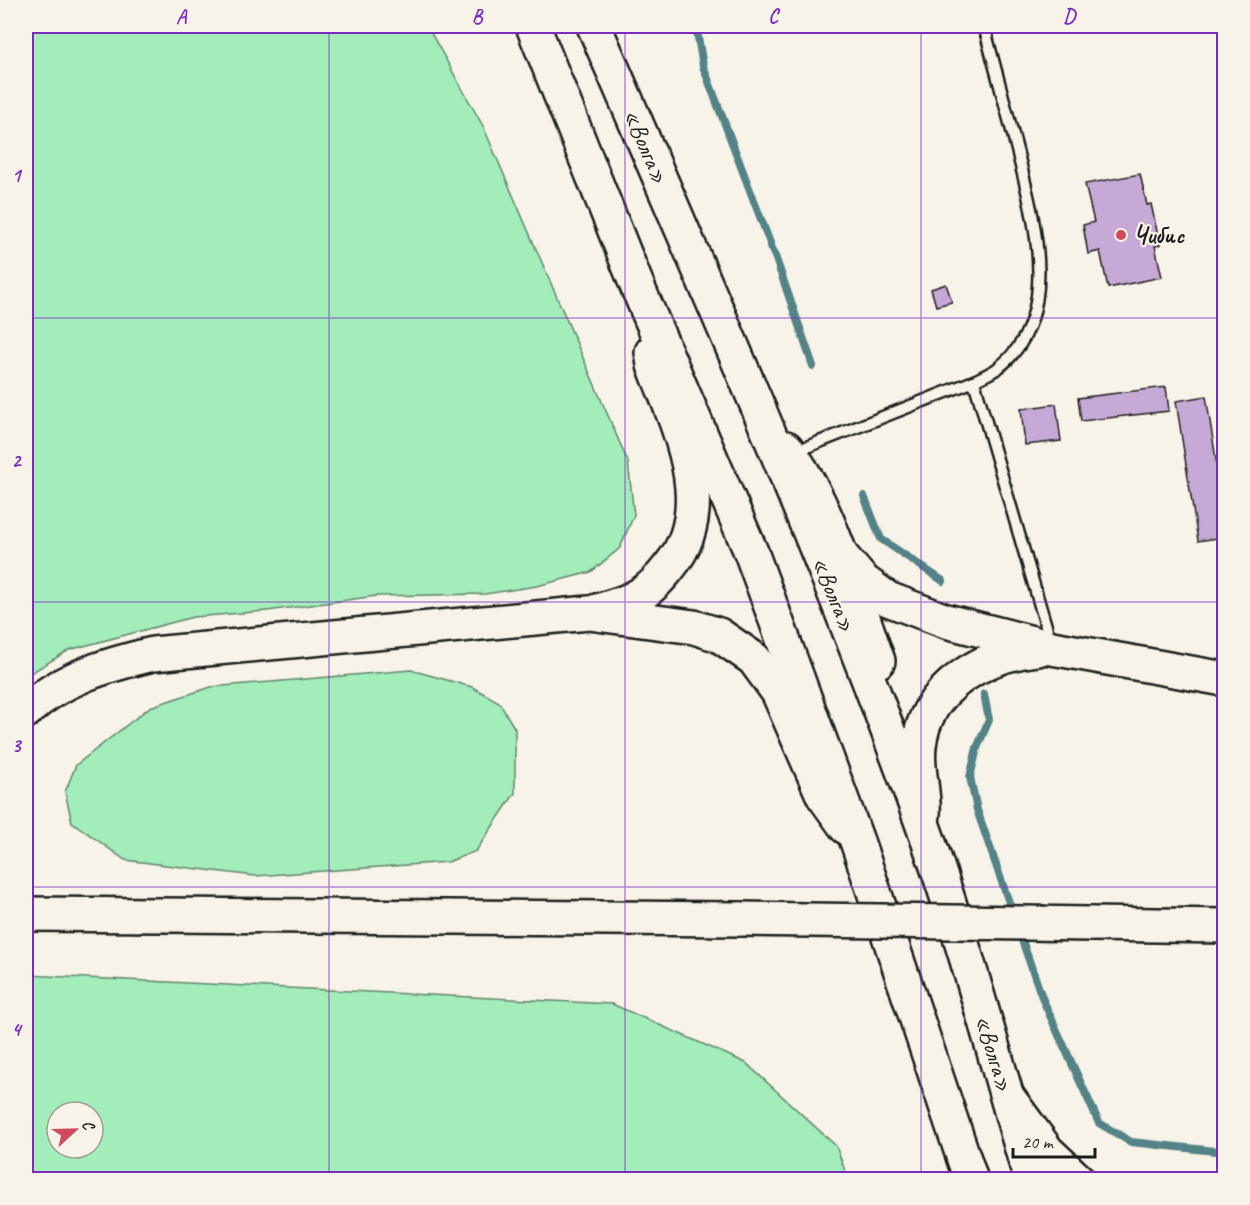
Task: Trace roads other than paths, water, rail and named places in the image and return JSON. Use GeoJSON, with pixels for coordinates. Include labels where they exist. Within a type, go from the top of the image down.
{"type":"FeatureCollection","features":[{"type":"Feature","properties":{"kind":"main road"},"geometry":{"type":"LineString","coordinates":[[533,26],[644,302],[751,552],[858,843],[971,1179]]}},
{"type":"Feature","properties":{"kind":"main road","name":"«Волга»"},"geometry":{"type":"LineString","coordinates":[[594,26],[764,420],[867,676],[923,825],[1031,1179]]}},
{"type":"Feature","properties":{"kind":"main road"},"geometry":{"type":"LineString","coordinates":[[26,711],[41,696],[65,683],[116,663],[153,654],[589,613],[633,599],[647,591],[677,558],[690,527],[691,480],[675,420],[654,365],[644,302]]}},
{"type":"Feature","properties":{"kind":"main road"},"geometry":{"type":"LineString","coordinates":[[764,420],[790,453],[812,491],[838,552],[920,778]]}},
{"type":"Feature","properties":{"kind":"main road"},"geometry":{"type":"LineString","coordinates":[[838,552],[862,580],[888,599],[946,621],[1052,648],[1224,679]]}},
{"type":"Feature","properties":{"kind":"main road"},"geometry":{"type":"LineString","coordinates":[[589,613],[694,627],[719,635],[754,658],[778,692],[823,795],[858,843]]}},
{"type":"Feature","properties":{"kind":"main road"},"geometry":{"type":"LineString","coordinates":[[923,825],[924,806],[918,748],[922,725],[953,683],[968,671],[994,658],[1017,651],[1052,648]]}},
{"type":"Feature","properties":{"kind":"main road"},"geometry":{"type":"LineString","coordinates":[[26,914],[742,919],[1224,926]]}},
{"type":"Feature","properties":{"kind":"main road"},"geometry":{"type":"LineString","coordinates":[[1006,1094],[1047,1151],[1078,1179]]}},
{"type":"Feature","properties":{"kind":"lane"},"geometry":{"type":"LineString","coordinates":[[790,453],[974,381],[999,368],[1023,338],[1037,297],[1039,265],[1036,227],[984,26]]}},
{"type":"Feature","properties":{"kind":"lane"},"geometry":{"type":"LineString","coordinates":[[974,381],[1052,648]]}},
{"type":"Feature","properties":{"kind":"waterway"},"geometry":{"type":"LineString","coordinates":[[696,26],[703,66],[776,259],[813,366]]}},
{"type":"Feature","properties":{"kind":"waterway"},"geometry":{"type":"LineString","coordinates":[[864,496],[881,539],[943,581]]}},
{"type":"Feature","properties":{"kind":"waterway"},"geometry":{"type":"LineString","coordinates":[[984,694],[989,720],[977,748],[970,777],[977,810],[1014,917]]}},
{"type":"Feature","properties":{"kind":"waterway"},"geometry":{"type":"LineString","coordinates":[[1018,929],[1043,1000],[1099,1123],[1131,1142],[1224,1152]]}},
{"type":"Feature","properties":{"kind":"place","name":"Чибис"},"geometry":{"type":"Point","coordinates":[1121,235]}}]}
